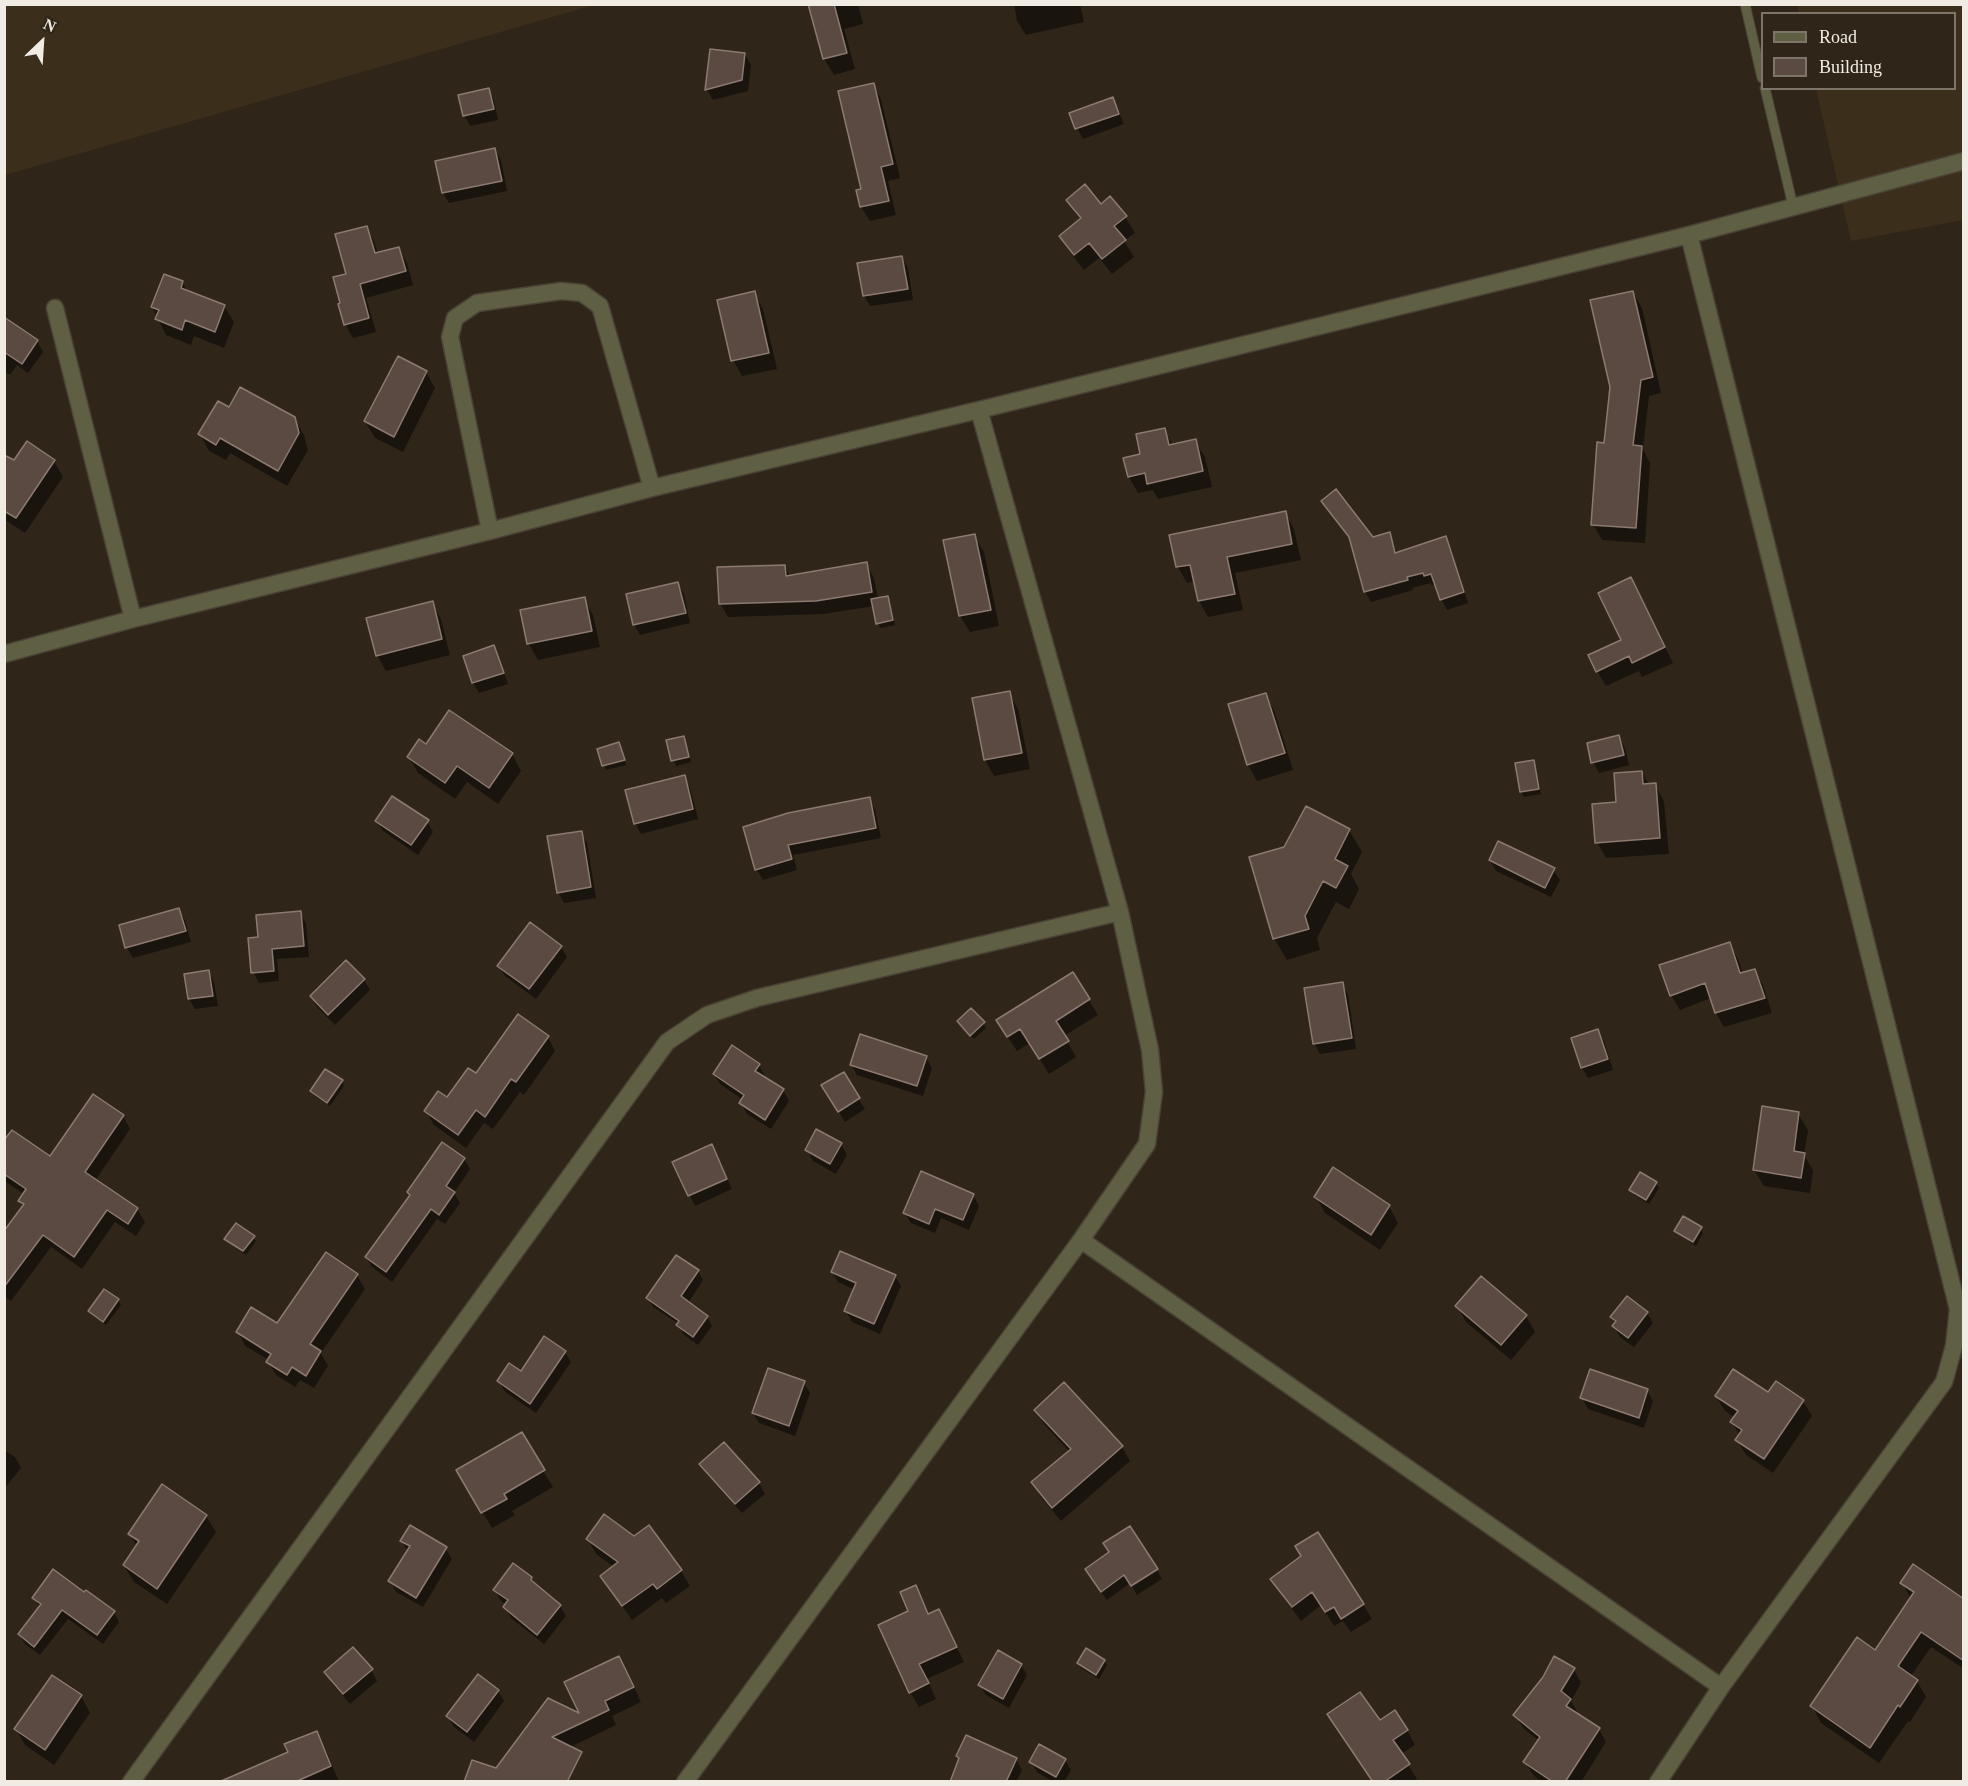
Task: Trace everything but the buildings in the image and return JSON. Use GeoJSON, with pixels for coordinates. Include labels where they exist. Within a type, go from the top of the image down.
{"type":"FeatureCollection","features":[{"type":"Feature","properties":{"kind":"street"},"geometry":{"type":"LineString","coordinates":[[4,654],[133,619],[490,531],[652,488],[1689,235],[1964,161]]}},
{"type":"Feature","properties":{"kind":"street"},"geometry":{"type":"LineString","coordinates":[[1658,1782],[1721,1687],[1944,1382],[1954,1346],[1958,1309],[1689,235]]}},
{"type":"Feature","properties":{"kind":"street"},"geometry":{"type":"LineString","coordinates":[[490,531],[450,337],[456,318],[477,303],[561,291],[582,293],[600,306],[652,488]]}},
{"type":"Feature","properties":{"kind":"street"},"geometry":{"type":"LineString","coordinates":[[55,308],[133,619]]}},
{"type":"Feature","properties":{"kind":"street"},"geometry":{"type":"LineString","coordinates":[[685,1782],[1081,1240],[1146,1144],[1154,1092],[1150,1050],[1120,912],[979,410]]}},
{"type":"Feature","properties":{"kind":"street"},"geometry":{"type":"LineString","coordinates":[[131,1782],[667,1042],[707,1015],[757,998],[1120,912]]}},
{"type":"Feature","properties":{"kind":"street"},"geometry":{"type":"LineString","coordinates":[[1081,1240],[1721,1687]]}},
{"type":"Feature","properties":{"kind":"lane"},"geometry":{"type":"LineString","coordinates":[[1744,4],[1761,74]]}},
{"type":"Feature","properties":{"kind":"lane"},"geometry":{"type":"LineString","coordinates":[[1765,90],[1793,206]]}},
{"type":"Feature","properties":{"kind":"shaded area"},"geometry":{"type":"Polygon","coordinates":[[[5,4],[594,4],[594,5],[5,175],[5,4]]]}},
{"type":"Feature","properties":{"kind":"shaded area"},"geometry":{"type":"Polygon","coordinates":[[[1797,5],[1963,5],[1963,220],[1851,241],[1816,90],[1956,90],[1956,12],[1799,12],[1797,5]]]}}]}
